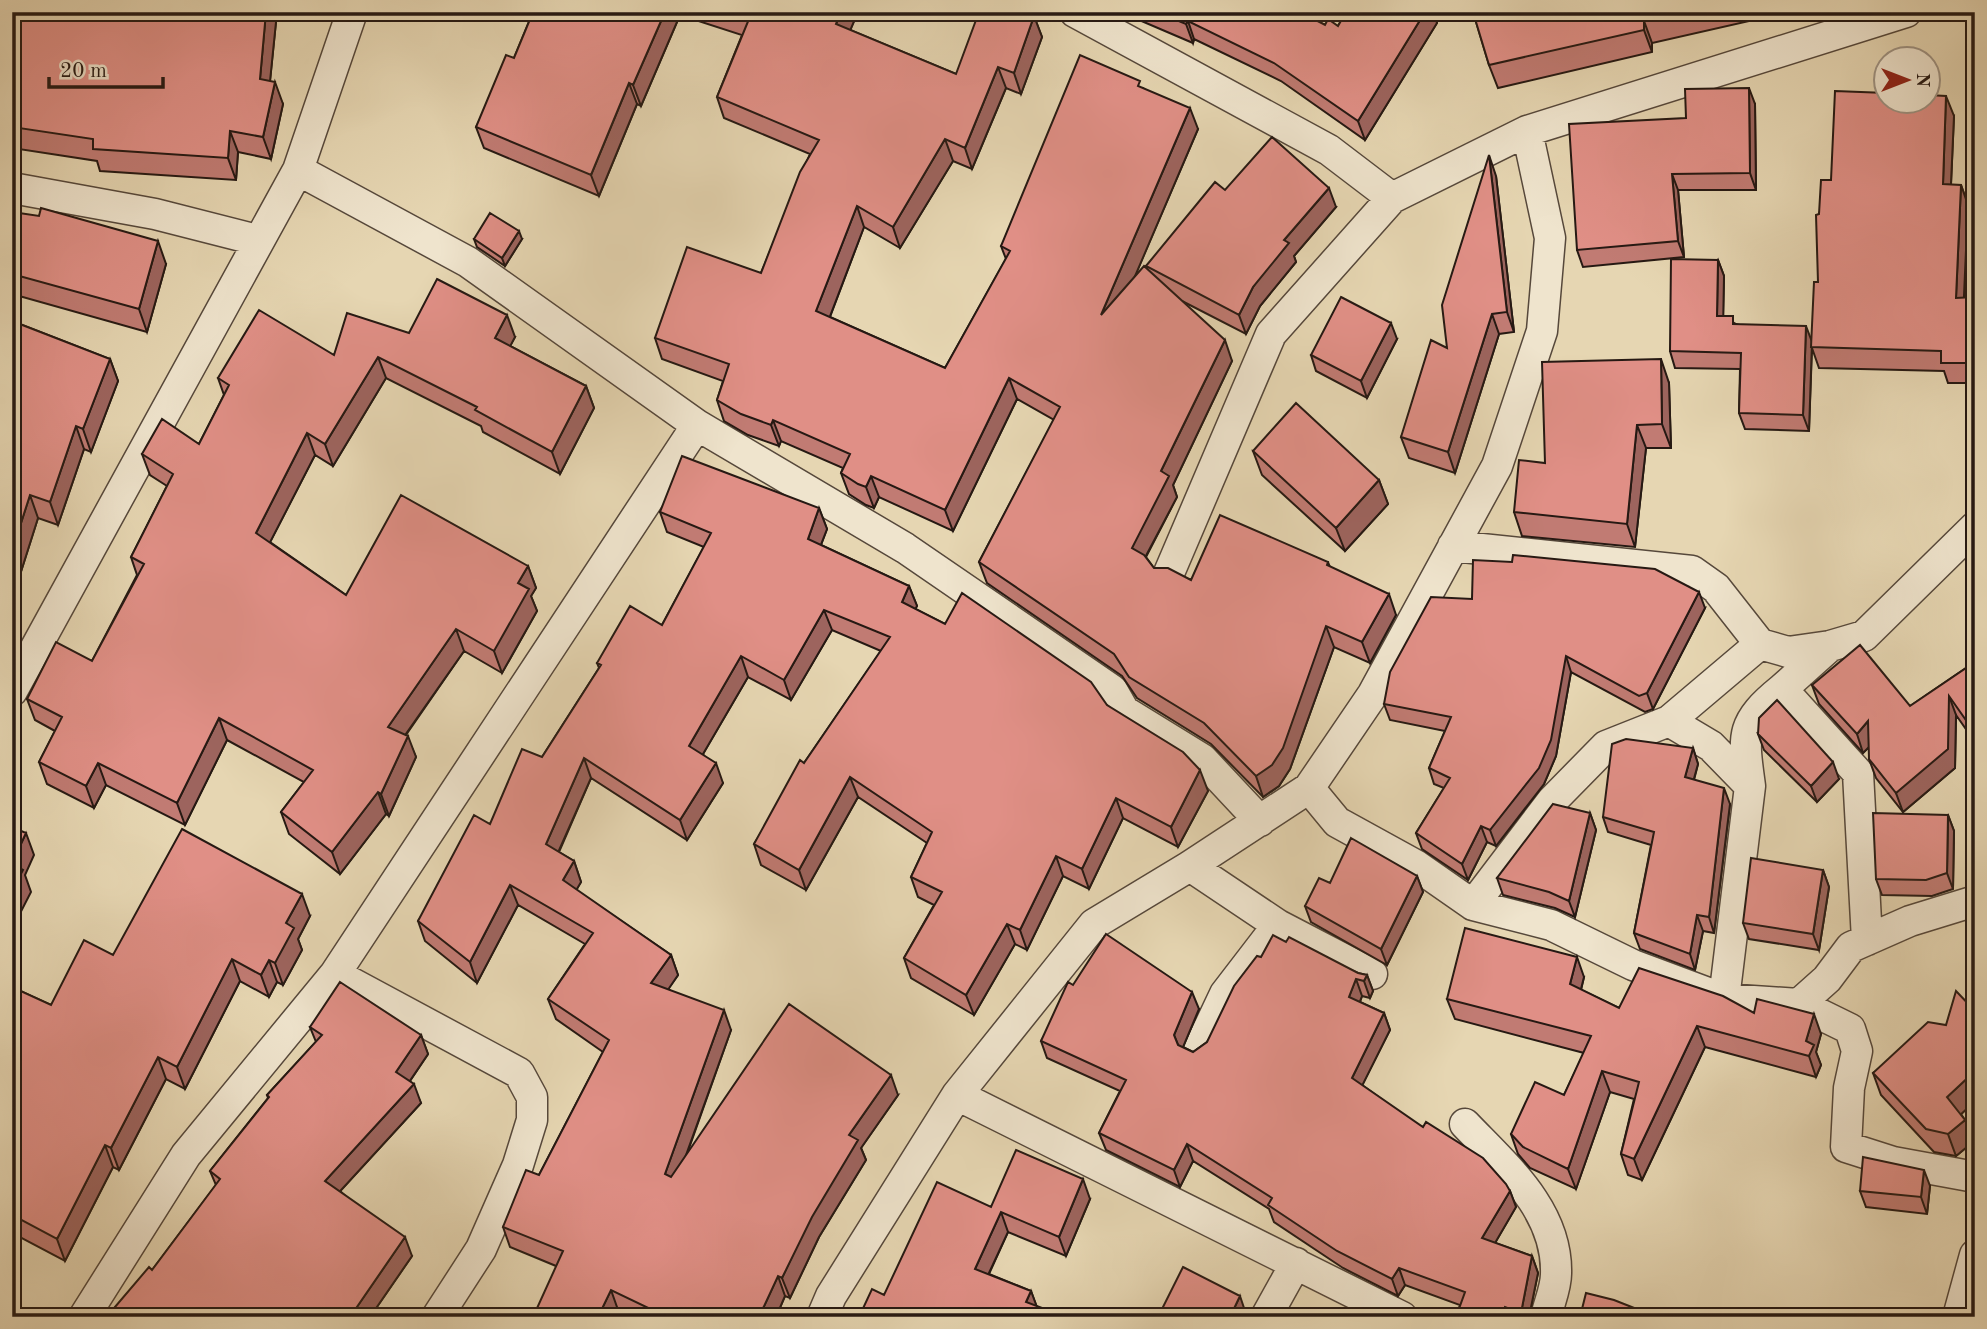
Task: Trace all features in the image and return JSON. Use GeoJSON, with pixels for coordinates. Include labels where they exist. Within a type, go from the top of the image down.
{"type":"FeatureCollection","features":[{"type":"Feature","properties":{"kind":"street"},"geometry":{"type":"LineString","coordinates":[[12,691],[257,240],[298,170],[352,12]]}},
{"type":"Feature","properties":{"kind":"street"},"geometry":{"type":"LineString","coordinates":[[1075,12],[1329,150],[1392,198]]}},
{"type":"Feature","properties":{"kind":"street"},"geometry":{"type":"LineString","coordinates":[[1169,573],[1270,334],[1392,198],[1527,131],[1906,12]]}},
{"type":"Feature","properties":{"kind":"street"},"geometry":{"type":"LineString","coordinates":[[822,1317],[831,1296],[957,1095],[1094,923],[1190,866],[1309,788],[1373,694],[1497,466],[1542,331],[1550,239],[1527,131]]}},
{"type":"Feature","properties":{"kind":"street"},"geometry":{"type":"LineString","coordinates":[[298,170],[468,262],[697,425],[905,548],[1112,690],[1124,711],[1202,759],[1260,821]]}},
{"type":"Feature","properties":{"kind":"street"},"geometry":{"type":"LineString","coordinates":[[12,188],[155,214],[257,240]]}},
{"type":"Feature","properties":{"kind":"street"},"geometry":{"type":"LineString","coordinates":[[84,1317],[187,1155],[335,974],[697,425]]}},
{"type":"Feature","properties":{"kind":"street"},"geometry":{"type":"LineString","coordinates":[[1453,546],[1692,571],[1716,588],[1760,644],[1788,652],[1830,646],[1864,636],[1975,527]]}},
{"type":"Feature","properties":{"kind":"street"},"geometry":{"type":"LineString","coordinates":[[1473,905],[1552,801],[1606,746],[1669,721],[1760,644]]}},
{"type":"Feature","properties":{"kind":"street"},"geometry":{"type":"LineString","coordinates":[[1724,999],[1750,786],[1745,752],[1748,724],[1761,706],[1830,646]]}},
{"type":"Feature","properties":{"kind":"street"},"geometry":{"type":"LineString","coordinates":[[1782,689],[1858,773],[1867,940]]}},
{"type":"Feature","properties":{"kind":"street"},"geometry":{"type":"LineString","coordinates":[[1669,721],[1711,746],[1750,786]]}},
{"type":"Feature","properties":{"kind":"street"},"geometry":{"type":"LineString","coordinates":[[1309,788],[1337,822],[1417,866],[1473,905],[1551,925],[1633,965],[1724,999],[1812,1011],[1850,1029],[1857,1051],[1849,1088],[1846,1147],[1893,1162],[1975,1177]]}},
{"type":"Feature","properties":{"kind":"street"},"geometry":{"type":"LineString","coordinates":[[1190,866],[1278,925],[1372,974]]}},
{"type":"Feature","properties":{"kind":"street"},"geometry":{"type":"LineString","coordinates":[[1812,1011],[1827,979],[1851,947],[1910,921],[1975,901]]}},
{"type":"Feature","properties":{"kind":"street"},"geometry":{"type":"LineString","coordinates":[[1198,1051],[1225,994],[1278,925]]}},
{"type":"Feature","properties":{"kind":"street"},"geometry":{"type":"LineString","coordinates":[[335,974],[519,1073],[532,1097],[532,1120],[518,1165],[481,1249],[437,1317]]}},
{"type":"Feature","properties":{"kind":"street"},"geometry":{"type":"LineString","coordinates":[[957,1095],[1402,1317]]}},
{"type":"Feature","properties":{"kind":"street"},"geometry":{"type":"LineString","coordinates":[[1465,1124],[1526,1189],[1549,1229],[1556,1275],[1546,1317]]}},
{"type":"Feature","properties":{"kind":"street"},"geometry":{"type":"LineString","coordinates":[[1958,1317],[1975,1255]]}},
{"type":"Feature","properties":{"kind":"street"},"geometry":{"type":"LineString","coordinates":[[1266,1317],[1296,1263]]}},
{"type":"Feature","properties":{"kind":"building"},"geometry":{"type":"Polygon","coordinates":[[[12,12],[266,12],[260,79],[275,82],[263,137],[230,131],[228,158],[93,149],[93,139],[12,127],[12,12]]]}},
{"type":"Feature","properties":{"kind":"building"},"geometry":{"type":"Polygon","coordinates":[[[533,12],[665,12],[633,85],[629,83],[591,175],[476,127],[506,55],[514,58],[533,12]]]}},
{"type":"Feature","properties":{"kind":"building"},"geometry":{"type":"Polygon","coordinates":[[[728,12],[841,12],[836,24],[956,74],[979,12],[1024,12],[1034,16],[1014,73],[998,67],[965,148],[945,139],[893,227],[857,206],[816,311],[945,368],[1010,251],[1001,246],[1080,55],[1140,81],[1138,86],[1190,108],[1101,315],[1144,266],[1225,340],[1161,471],[1169,476],[1132,548],[1144,555],[1154,568],[1168,568],[1191,580],[1220,515],[1328,562],[1327,565],[1389,594],[1362,642],[1326,626],[1283,748],[1272,765],[1256,776],[1204,723],[1129,677],[1114,654],[979,562],[1060,407],[1009,378],[945,510],[871,476],[866,487],[858,484],[841,473],[850,454],[773,420],[771,425],[741,414],[717,400],[729,364],[655,338],[687,247],[761,273],[800,172],[819,140],[717,97],[749,19],[728,12]]]}},
{"type":"Feature","properties":{"kind":"building"},"geometry":{"type":"Polygon","coordinates":[[[1157,12],[1300,12],[1325,25],[1328,19],[1338,26],[1346,12],[1425,12],[1358,121],[1274,63],[1188,21],[1186,24],[1157,12]]]}},
{"type":"Feature","properties":{"kind":"building"},"geometry":{"type":"Polygon","coordinates":[[[1473,12],[1682,12],[1644,21],[1644,30],[1489,65],[1473,12]]]}},
{"type":"Feature","properties":{"kind":"building"},"geometry":{"type":"Polygon","coordinates":[[[1749,88],[1750,173],[1672,174],[1678,241],[1577,250],[1569,124],[1686,118],[1685,89],[1749,88]]]}},
{"type":"Feature","properties":{"kind":"building"},"geometry":{"type":"Polygon","coordinates":[[[1835,91],[1871,92],[1871,116],[1941,116],[1941,96],[1946,96],[1943,184],[1961,185],[1956,298],[1975,297],[1975,363],[1941,363],[1941,351],[1811,347],[1814,282],[1818,282],[1816,215],[1819,214],[1821,180],[1831,180],[1835,91]]]}},
{"type":"Feature","properties":{"kind":"building"},"geometry":{"type":"Polygon","coordinates":[[[1272,137],[1329,188],[1284,240],[1289,243],[1253,287],[1239,315],[1146,266],[1215,182],[1225,190],[1272,137]]]}},
{"type":"Feature","properties":{"kind":"building"},"geometry":{"type":"Polygon","coordinates":[[[1489,155],[1507,312],[1492,314],[1448,452],[1401,437],[1431,340],[1447,348],[1442,305],[1489,155]]]}},
{"type":"Feature","properties":{"kind":"building"},"geometry":{"type":"Polygon","coordinates":[[[41,208],[158,241],[139,309],[12,274],[12,212],[39,216],[41,208]]]}},
{"type":"Feature","properties":{"kind":"building"},"geometry":{"type":"Polygon","coordinates":[[[490,213],[519,231],[502,258],[474,239],[490,213]]]}},
{"type":"Feature","properties":{"kind":"building"},"geometry":{"type":"Polygon","coordinates":[[[1671,259],[1718,260],[1717,316],[1733,316],[1733,324],[1806,326],[1803,415],[1739,413],[1741,353],[1670,351],[1671,259]]]}},
{"type":"Feature","properties":{"kind":"building"},"geometry":{"type":"Polygon","coordinates":[[[437,279],[507,315],[495,338],[586,386],[552,452],[475,410],[477,407],[378,357],[325,444],[307,433],[256,533],[346,595],[401,495],[528,566],[518,583],[529,589],[494,651],[456,629],[388,727],[408,736],[381,794],[378,792],[332,852],[281,812],[313,770],[219,718],[177,803],[98,763],[86,786],[39,762],[62,717],[27,699],[56,642],[92,661],[144,564],[131,557],[173,474],[142,454],[162,419],[199,444],[229,385],[218,378],[259,310],[334,355],[347,313],[409,333],[437,279]]]}},
{"type":"Feature","properties":{"kind":"building"},"geometry":{"type":"Polygon","coordinates":[[[1341,297],[1391,323],[1361,381],[1311,355],[1341,297]]]}},
{"type":"Feature","properties":{"kind":"building"},"geometry":{"type":"Polygon","coordinates":[[[12,321],[110,359],[83,429],[76,426],[50,502],[30,495],[12,551],[12,321]]]}},
{"type":"Feature","properties":{"kind":"building"},"geometry":{"type":"Polygon","coordinates":[[[1661,359],[1662,424],[1637,425],[1627,524],[1514,512],[1519,460],[1545,463],[1542,362],[1661,359]]]}},
{"type":"Feature","properties":{"kind":"building"},"geometry":{"type":"Polygon","coordinates":[[[1296,403],[1379,480],[1336,528],[1253,451],[1296,403]]]}},
{"type":"Feature","properties":{"kind":"building"},"geometry":{"type":"Polygon","coordinates":[[[682,456],[819,508],[808,539],[909,586],[902,602],[945,624],[962,593],[1091,682],[1107,705],[1183,752],[1200,770],[1171,827],[1116,798],[1082,869],[1056,856],[1020,930],[1007,924],[966,995],[904,958],[942,892],[911,877],[932,832],[850,777],[799,870],[754,844],[800,760],[804,763],[890,637],[824,610],[784,680],[741,656],[689,746],[716,763],[680,820],[584,758],[546,844],[574,861],[563,880],[671,955],[651,983],[724,1010],[665,1174],[671,1177],[789,1004],[891,1075],[849,1135],[858,1140],[812,1217],[782,1278],[778,1276],[759,1317],[667,1317],[611,1290],[598,1317],[533,1317],[563,1251],[503,1227],[526,1170],[539,1175],[609,1040],[548,999],[593,933],[510,885],[470,962],[418,921],[474,815],[490,824],[522,749],[542,757],[601,665],[597,663],[630,606],[662,625],[711,533],[660,512],[682,456]]]}},
{"type":"Feature","properties":{"kind":"building"},"geometry":{"type":"Polygon","coordinates":[[[1513,555],[1655,569],[1699,592],[1647,693],[1639,696],[1566,656],[1551,740],[1539,768],[1490,830],[1481,826],[1462,864],[1416,833],[1450,778],[1429,768],[1451,717],[1384,704],[1390,672],[1431,597],[1472,599],[1473,560],[1512,562],[1513,555]]]}},
{"type":"Feature","properties":{"kind":"building"},"geometry":{"type":"Polygon","coordinates":[[[1860,645],[1910,706],[1975,662],[1975,733],[1949,696],[1948,749],[1896,793],[1869,759],[1868,721],[1857,734],[1812,685],[1860,645]]]}},
{"type":"Feature","properties":{"kind":"building"},"geometry":{"type":"Polygon","coordinates":[[[1777,700],[1833,762],[1811,786],[1758,734],[1759,718],[1777,700]]]}},
{"type":"Feature","properties":{"kind":"building"},"geometry":{"type":"Polygon","coordinates":[[[1626,739],[1693,748],[1685,777],[1724,788],[1709,917],[1697,915],[1690,954],[1634,933],[1654,832],[1603,817],[1612,744],[1626,739]]]}},
{"type":"Feature","properties":{"kind":"building"},"geometry":{"type":"Polygon","coordinates":[[[1553,804],[1590,813],[1569,901],[1549,892],[1497,878],[1553,804]]]}},
{"type":"Feature","properties":{"kind":"building"},"geometry":{"type":"Polygon","coordinates":[[[1873,813],[1948,815],[1947,873],[1926,880],[1876,879],[1873,813]]]}},
{"type":"Feature","properties":{"kind":"building"},"geometry":{"type":"Polygon","coordinates":[[[12,827],[26,833],[12,863],[12,827]]]}},
{"type":"Feature","properties":{"kind":"building"},"geometry":{"type":"Polygon","coordinates":[[[182,829],[302,894],[286,923],[294,928],[275,963],[269,960],[261,975],[232,959],[177,1067],[158,1057],[111,1148],[105,1145],[57,1239],[12,1215],[12,987],[51,1005],[84,940],[113,955],[182,829]]]}},
{"type":"Feature","properties":{"kind":"building"},"geometry":{"type":"Polygon","coordinates":[[[1351,838],[1417,876],[1381,949],[1305,906],[1319,878],[1330,883],[1351,838]]]}},
{"type":"Feature","properties":{"kind":"building"},"geometry":{"type":"Polygon","coordinates":[[[1751,858],[1823,870],[1813,934],[1743,923],[1751,858]]]}},
{"type":"Feature","properties":{"kind":"building"},"geometry":{"type":"Polygon","coordinates":[[[12,864],[23,870],[12,891],[12,864]]]}},
{"type":"Feature","properties":{"kind":"building"},"geometry":{"type":"Polygon","coordinates":[[[1465,928],[1577,957],[1570,984],[1619,1008],[1639,968],[1723,996],[1754,1013],[1757,999],[1814,1014],[1806,1041],[1814,1045],[1809,1056],[1697,1026],[1634,1159],[1621,1154],[1639,1082],[1602,1071],[1568,1169],[1523,1147],[1511,1134],[1535,1082],[1564,1095],[1591,1036],[1447,999],[1465,928]]]}},
{"type":"Feature","properties":{"kind":"building"},"geometry":{"type":"Polygon","coordinates":[[[1106,934],[1192,992],[1174,1035],[1178,1045],[1193,1052],[1207,1042],[1234,986],[1257,956],[1261,957],[1273,935],[1286,942],[1289,937],[1358,973],[1367,975],[1364,981],[1356,979],[1349,997],[1384,1013],[1352,1078],[1423,1127],[1426,1122],[1483,1158],[1506,1184],[1510,1191],[1482,1238],[1532,1256],[1521,1313],[1505,1307],[1502,1317],[1456,1317],[1465,1292],[1399,1268],[1392,1279],[1337,1251],[1268,1205],[1272,1198],[1187,1144],[1174,1170],[1099,1133],[1126,1080],[1041,1041],[1068,982],[1073,985],[1106,934]]]}},
{"type":"Feature","properties":{"kind":"building"},"geometry":{"type":"Polygon","coordinates":[[[340,982],[421,1035],[396,1072],[414,1084],[325,1181],[405,1237],[350,1317],[112,1317],[109,1314],[149,1267],[152,1270],[220,1179],[210,1171],[269,1097],[267,1095],[322,1035],[310,1027],[340,982]]]}},
{"type":"Feature","properties":{"kind":"building"},"geometry":{"type":"Polygon","coordinates":[[[1956,991],[1975,1011],[1975,1071],[1947,1097],[1965,1120],[1948,1134],[1926,1129],[1873,1073],[1928,1022],[1946,1025],[1956,991]]]}},
{"type":"Feature","properties":{"kind":"building"},"geometry":{"type":"Polygon","coordinates":[[[1016,1150],[1083,1179],[1059,1237],[1001,1212],[975,1269],[1031,1291],[1026,1302],[1066,1317],[859,1317],[872,1289],[884,1295],[937,1182],[991,1207],[1016,1150]]]}},
{"type":"Feature","properties":{"kind":"building"},"geometry":{"type":"Polygon","coordinates":[[[1863,1157],[1924,1170],[1921,1197],[1860,1191],[1863,1157]]]}},
{"type":"Feature","properties":{"kind":"building"},"geometry":{"type":"Polygon","coordinates":[[[1183,1267],[1240,1296],[1230,1317],[1158,1317],[1183,1267]]]}},
{"type":"Feature","properties":{"kind":"building"},"geometry":{"type":"Polygon","coordinates":[[[1586,1293],[1614,1300],[1657,1317],[1580,1317],[1586,1293]]]}}]}
